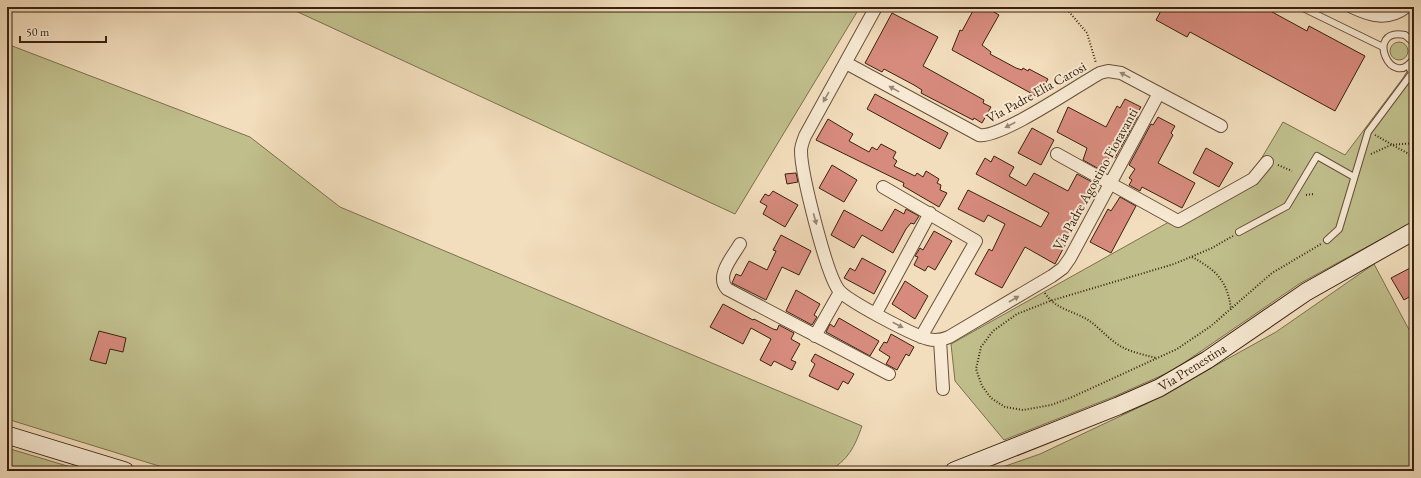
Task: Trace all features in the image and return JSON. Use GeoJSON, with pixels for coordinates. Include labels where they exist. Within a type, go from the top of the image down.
{"type":"FeatureCollection","features":[{"type":"Feature","properties":{"kind":"main road","name":"Via Prenestina"},"geometry":{"type":"LineString","coordinates":[[954,471],[1118,406],[1159,388],[1207,360],[1306,292],[1414,231]]}},
{"type":"Feature","properties":{"kind":"main road"},"geometry":{"type":"LineString","coordinates":[[7,435],[125,471]]}},
{"type":"Feature","properties":{"kind":"street"},"geometry":{"type":"LineString","coordinates":[[876,7],[806,133],[801,151],[815,219],[833,280],[840,292],[921,337],[940,340],[943,389]]}},
{"type":"Feature","properties":{"kind":"street"},"geometry":{"type":"LineString","coordinates":[[1352,7],[1372,15],[1383,17],[1397,13],[1406,7]]}},
{"type":"Feature","properties":{"kind":"street","name":"Via Padre Elia Carosi"},"geometry":{"type":"LineString","coordinates":[[846,63],[977,134],[986,136],[1023,118],[1100,73],[1108,71],[1118,72],[1221,126]]}},
{"type":"Feature","properties":{"kind":"street","name":"Via Padre Agostino Fioravanti"},"geometry":{"type":"LineString","coordinates":[[940,340],[949,337],[1063,268],[1111,185],[1159,93]]}},
{"type":"Feature","properties":{"kind":"street"},"geometry":{"type":"LineString","coordinates":[[1056,154],[1178,221],[1253,180],[1267,162]]}},
{"type":"Feature","properties":{"kind":"street"},"geometry":{"type":"LineString","coordinates":[[883,188],[976,241],[921,337]]}},
{"type":"Feature","properties":{"kind":"street"},"geometry":{"type":"LineString","coordinates":[[876,313],[930,214]]}},
{"type":"Feature","properties":{"kind":"street"},"geometry":{"type":"LineString","coordinates":[[740,244],[722,277],[725,286],[815,336],[889,374]]}},
{"type":"Feature","properties":{"kind":"street"},"geometry":{"type":"LineString","coordinates":[[815,336],[840,292]]}},
{"type":"Feature","properties":{"kind":"lane"},"geometry":{"type":"LineString","coordinates":[[1301,7],[1383,47]]}},
{"type":"Feature","properties":{"kind":"lane"},"geometry":{"type":"LineString","coordinates":[[1414,42],[1410,38],[1400,34],[1389,38],[1383,47],[1382,52],[1387,62],[1397,67],[1408,65],[1414,58]]}},
{"type":"Feature","properties":{"kind":"lane"},"geometry":{"type":"LineString","coordinates":[[1327,240],[1339,229],[1368,132],[1412,73],[1408,65]]}},
{"type":"Feature","properties":{"kind":"lane"},"geometry":{"type":"LineString","coordinates":[[1239,232],[1287,206],[1317,156],[1354,177]]}},
{"type":"Feature","properties":{"kind":"path"},"geometry":{"type":"LineString","coordinates":[[1065,7],[1087,33],[1100,73]]}},
{"type":"Feature","properties":{"kind":"path"},"geometry":{"type":"LineString","coordinates":[[1368,132],[1414,157]]}},
{"type":"Feature","properties":{"kind":"path"},"geometry":{"type":"LineString","coordinates":[[1361,158],[1391,145],[1414,143]]}},
{"type":"Feature","properties":{"kind":"path"},"geometry":{"type":"LineString","coordinates":[[1267,162],[1292,171]]}},
{"type":"Feature","properties":{"kind":"path"},"geometry":{"type":"LineString","coordinates":[[1306,195],[1313,194]]}},
{"type":"Feature","properties":{"kind":"path"},"geometry":{"type":"LineString","coordinates":[[1239,232],[1192,257],[1174,264],[1050,301],[1018,314],[993,331],[981,347],[976,369],[982,386],[991,398],[1006,407],[1023,410],[1051,405],[1070,398],[1178,349],[1231,310],[1272,273],[1327,240]]}},
{"type":"Feature","properties":{"kind":"path"},"geometry":{"type":"LineString","coordinates":[[1192,257],[1214,271],[1224,282],[1229,296],[1231,310]]}},
{"type":"Feature","properties":{"kind":"path"},"geometry":{"type":"LineString","coordinates":[[1050,301],[1062,308],[1077,313],[1125,349],[1157,358]]}},
{"type":"Feature","properties":{"kind":"shaded area"},"geometry":{"type":"Polygon","coordinates":[[[287,7],[860,7],[735,214],[287,7]]]}},
{"type":"Feature","properties":{"kind":"shaded area"},"geometry":{"type":"Polygon","coordinates":[[[1399,42],[1405,45],[1408,51],[1405,57],[1399,60],[1393,57],[1390,51],[1393,45],[1399,42]]]}},
{"type":"Feature","properties":{"kind":"shaded area"},"geometry":{"type":"Polygon","coordinates":[[[7,44],[250,137],[340,207],[862,426],[857,440],[846,458],[828,471],[175,471],[7,419],[7,44]]]}},
{"type":"Feature","properties":{"kind":"shaded area"},"geometry":{"type":"Polygon","coordinates":[[[1414,60],[1414,221],[1299,284],[1172,371],[1113,397],[1004,440],[955,381],[951,344],[1251,176],[1283,122],[1345,155],[1403,78],[1414,60]]]}},
{"type":"Feature","properties":{"kind":"shaded area"},"geometry":{"type":"Polygon","coordinates":[[[1374,264],[1414,339],[1414,471],[991,471],[1040,454],[1146,404],[1276,332],[1374,264]]]}},
{"type":"Feature","properties":{"kind":"shaded area"},"geometry":{"type":"Polygon","coordinates":[[[7,448],[84,471],[7,471],[7,448]]]}},
{"type":"Feature","properties":{"kind":"building"},"geometry":{"type":"Polygon","coordinates":[[[975,7],[985,7],[999,15],[982,45],[991,52],[990,54],[1016,68],[1022,70],[1023,68],[1028,71],[1029,69],[1048,79],[1038,97],[952,50],[960,30],[962,31],[975,7]]]}},
{"type":"Feature","properties":{"kind":"building"},"geometry":{"type":"Polygon","coordinates":[[[1163,7],[1263,7],[1307,31],[1309,26],[1365,56],[1335,111],[1190,32],[1187,37],[1156,20],[1163,7]]]}},
{"type":"Feature","properties":{"kind":"building"},"geometry":{"type":"Polygon","coordinates":[[[892,13],[938,37],[923,66],[984,100],[983,103],[991,107],[982,123],[974,118],[973,120],[921,93],[922,90],[884,69],[882,72],[865,63],[892,13]]]}},
{"type":"Feature","properties":{"kind":"building"},"geometry":{"type":"Polygon","coordinates":[[[875,94],[948,133],[940,149],[867,109],[875,94]]]}},
{"type":"Feature","properties":{"kind":"building"},"geometry":{"type":"Polygon","coordinates":[[[1125,99],[1141,107],[1136,115],[1138,116],[1115,158],[1110,156],[1105,165],[1102,163],[1099,169],[1083,160],[1087,148],[1057,132],[1068,107],[1106,127],[1117,106],[1120,108],[1125,99]]]}},
{"type":"Feature","properties":{"kind":"building"},"geometry":{"type":"Polygon","coordinates":[[[1158,117],[1175,126],[1171,133],[1173,135],[1158,163],[1195,183],[1182,208],[1142,187],[1140,191],[1129,185],[1132,180],[1129,178],[1135,169],[1129,165],[1151,124],[1153,125],[1158,117]]]}},
{"type":"Feature","properties":{"kind":"building"},"geometry":{"type":"Polygon","coordinates":[[[828,119],[853,134],[849,141],[869,152],[872,147],[877,150],[881,144],[896,152],[893,158],[897,161],[894,166],[915,176],[917,173],[923,177],[926,171],[939,179],[937,183],[941,185],[940,190],[947,193],[939,207],[903,186],[904,183],[816,140],[828,119]]]}},
{"type":"Feature","properties":{"kind":"building"},"geometry":{"type":"Polygon","coordinates":[[[1032,128],[1054,140],[1041,165],[1018,153],[1032,128]]]}},
{"type":"Feature","properties":{"kind":"building"},"geometry":{"type":"Polygon","coordinates":[[[1206,148],[1233,163],[1219,187],[1193,173],[1206,148]]]}},
{"type":"Feature","properties":{"kind":"building"},"geometry":{"type":"Polygon","coordinates":[[[994,156],[1014,167],[1009,176],[1026,186],[1034,173],[1068,191],[1077,174],[1092,182],[1091,184],[1096,187],[1055,264],[1025,247],[1002,288],[975,274],[989,249],[992,251],[1005,224],[988,215],[984,222],[958,209],[968,190],[1041,227],[1049,213],[976,174],[985,158],[991,162],[994,156]]]}},
{"type":"Feature","properties":{"kind":"building"},"geometry":{"type":"Polygon","coordinates":[[[832,165],[857,180],[844,202],[819,188],[832,165]]]}},
{"type":"Feature","properties":{"kind":"building"},"geometry":{"type":"Polygon","coordinates":[[[796,173],[798,182],[787,184],[785,174],[796,173]]]}},
{"type":"Feature","properties":{"kind":"building"},"geometry":{"type":"Polygon","coordinates":[[[773,191],[798,205],[785,227],[763,214],[767,206],[760,202],[765,194],[769,196],[773,191]]]}},
{"type":"Feature","properties":{"kind":"building"},"geometry":{"type":"Polygon","coordinates":[[[1120,197],[1136,206],[1111,253],[1090,242],[1108,209],[1111,211],[1120,197]]]}},
{"type":"Feature","properties":{"kind":"building"},"geometry":{"type":"Polygon","coordinates":[[[895,209],[904,214],[906,209],[919,216],[914,224],[911,223],[906,229],[893,253],[862,235],[854,248],[831,235],[844,210],[882,231],[895,209]]]}},
{"type":"Feature","properties":{"kind":"building"},"geometry":{"type":"Polygon","coordinates":[[[934,231],[952,241],[935,270],[928,266],[925,271],[914,265],[918,257],[915,256],[920,248],[923,250],[934,231]]]}},
{"type":"Feature","properties":{"kind":"building"},"geometry":{"type":"Polygon","coordinates":[[[781,235],[811,251],[799,275],[782,267],[766,300],[732,283],[736,274],[741,276],[749,261],[767,270],[776,251],[773,250],[781,235]]]}},
{"type":"Feature","properties":{"kind":"building"},"geometry":{"type":"Polygon","coordinates":[[[862,258],[886,271],[874,294],[844,278],[850,268],[855,271],[862,258]]]}},
{"type":"Feature","properties":{"kind":"building"},"geometry":{"type":"Polygon","coordinates":[[[1414,266],[1414,294],[1404,300],[1391,278],[1414,266]]]}},
{"type":"Feature","properties":{"kind":"building"},"geometry":{"type":"Polygon","coordinates":[[[905,281],[928,296],[915,319],[892,304],[905,281]]]}},
{"type":"Feature","properties":{"kind":"building"},"geometry":{"type":"Polygon","coordinates":[[[796,290],[820,304],[814,315],[817,317],[812,325],[786,311],[796,290]]]}},
{"type":"Feature","properties":{"kind":"building"},"geometry":{"type":"Polygon","coordinates":[[[723,304],[773,329],[777,330],[779,325],[794,333],[791,339],[800,344],[791,360],[796,362],[792,370],[774,361],[771,366],[760,360],[771,339],[751,328],[743,344],[710,327],[723,304]]]}},
{"type":"Feature","properties":{"kind":"building"},"geometry":{"type":"Polygon","coordinates":[[[839,318],[879,341],[870,356],[826,332],[830,324],[834,327],[839,318]]]}},
{"type":"Feature","properties":{"kind":"building"},"geometry":{"type":"Polygon","coordinates":[[[99,331],[126,338],[123,352],[110,349],[106,364],[90,360],[99,331]]]}},
{"type":"Feature","properties":{"kind":"building"},"geometry":{"type":"Polygon","coordinates":[[[891,334],[914,347],[909,356],[906,354],[897,370],[886,364],[890,357],[879,350],[884,342],[887,343],[891,334]]]}},
{"type":"Feature","properties":{"kind":"building"},"geometry":{"type":"Polygon","coordinates":[[[815,354],[854,374],[848,384],[843,381],[838,390],[809,376],[815,364],[811,361],[815,354]]]}}]}
